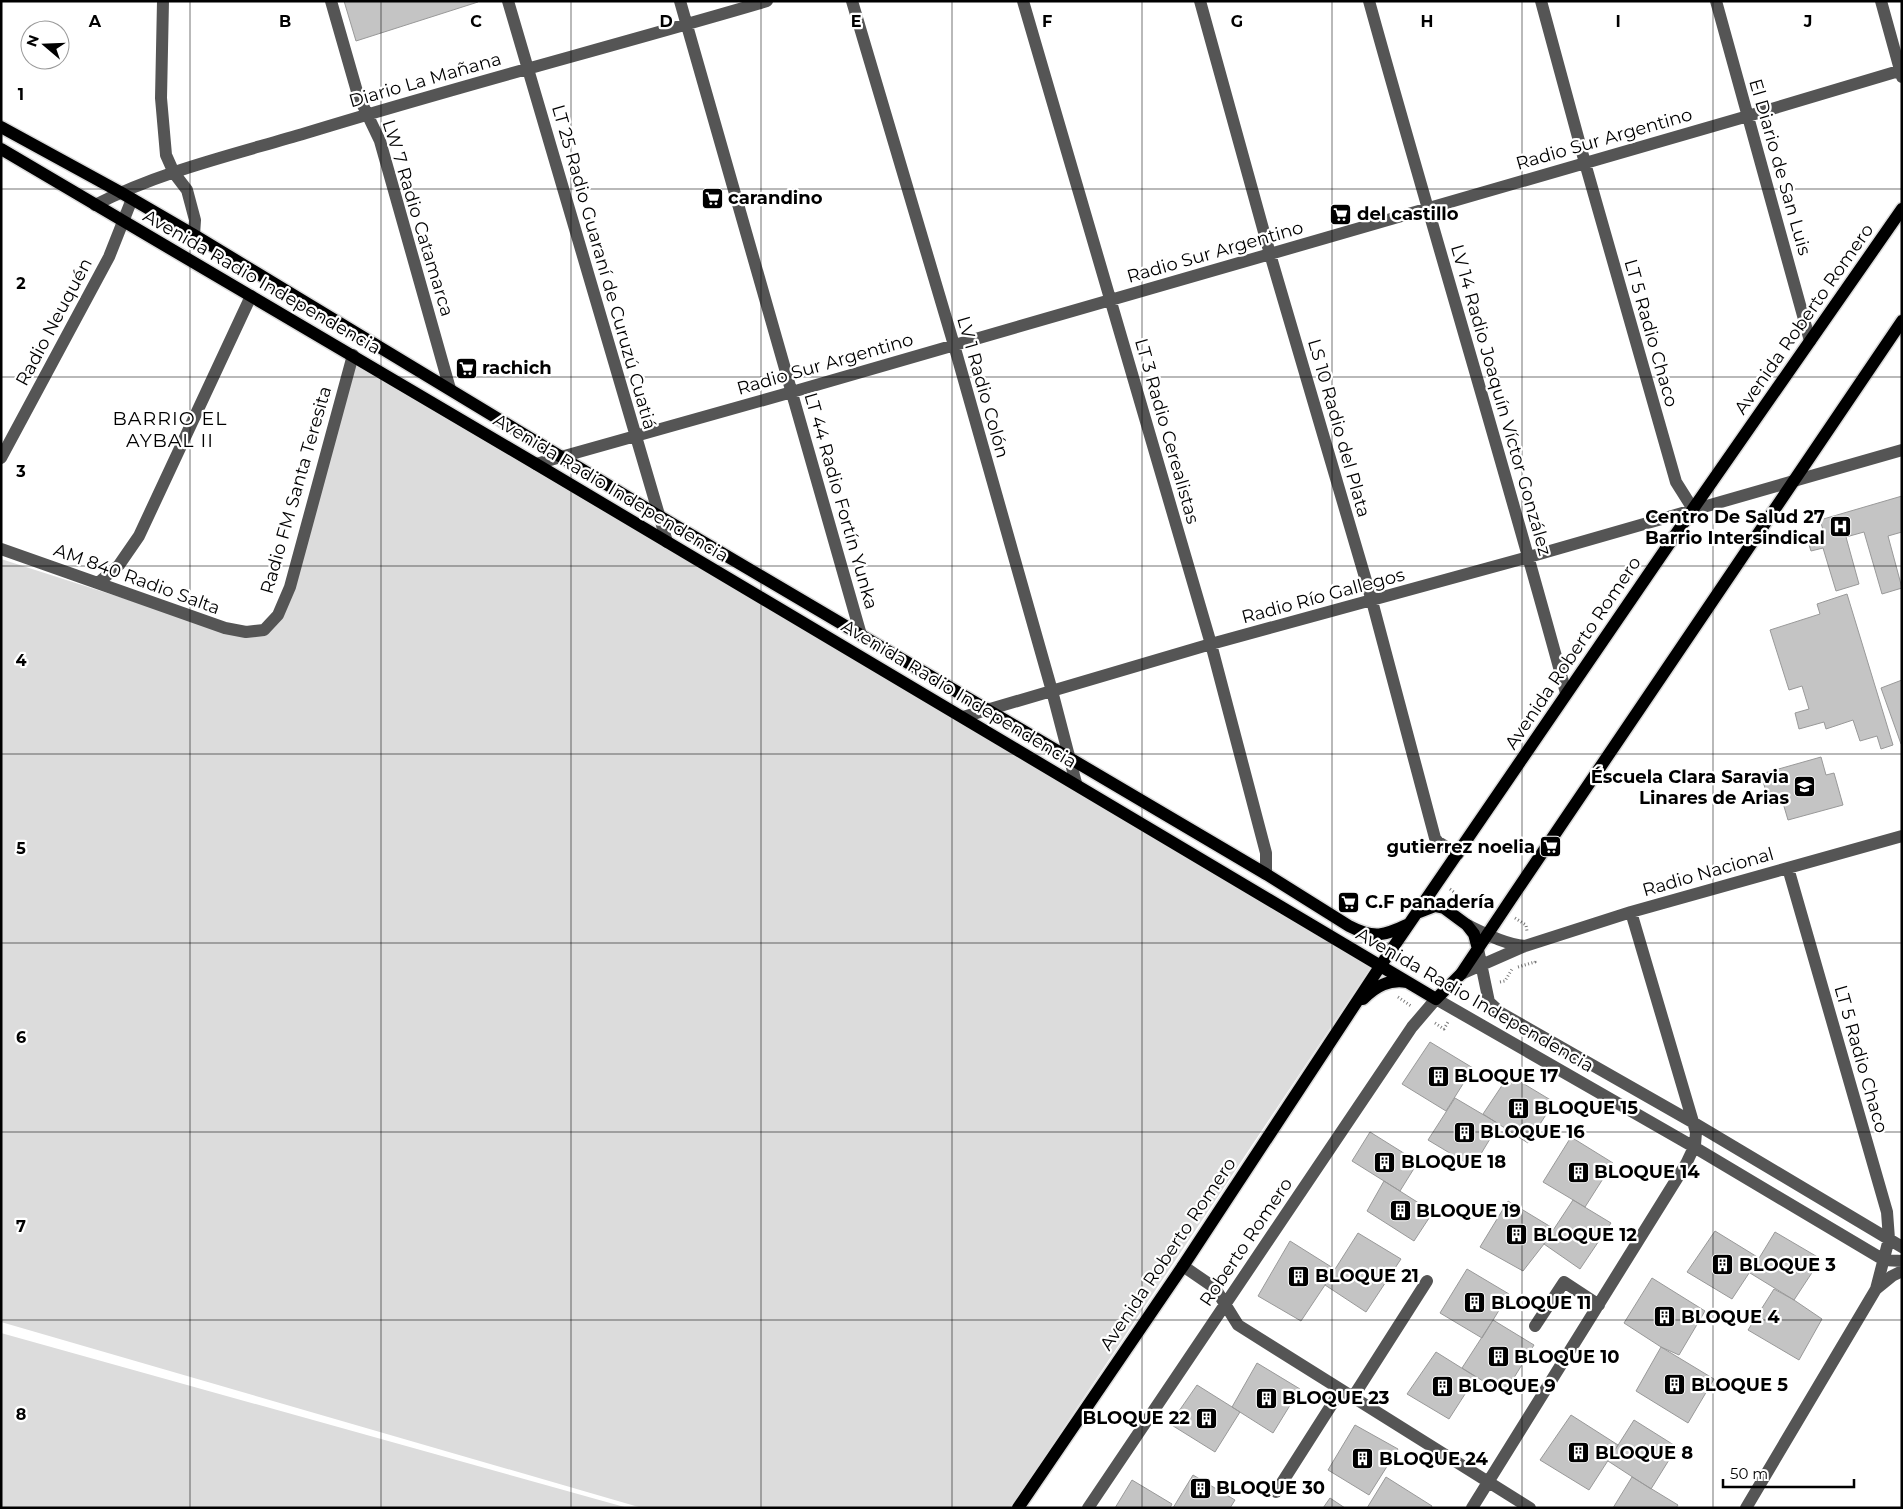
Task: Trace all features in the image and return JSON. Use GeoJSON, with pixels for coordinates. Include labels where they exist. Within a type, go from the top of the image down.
{"type":"FeatureCollection","features":[{"type":"Feature","properties":{"kind":"main road","name":"Avenida Radio Independencia"},"geometry":{"type":"LineString","coordinates":[[1,127],[132,199],[659,516],[1360,931],[1381,936],[1412,919],[1427,908],[1435,906],[1444,908],[1467,925],[1474,934],[1478,949]]}},
{"type":"Feature","properties":{"kind":"main road","name":"Avenida Radio Independencia"},"geometry":{"type":"LineString","coordinates":[[1,149],[1076,783],[1436,999]]}},
{"type":"Feature","properties":{"kind":"main road","name":"Avenida Roberto Romero"},"geometry":{"type":"LineString","coordinates":[[1018,1508],[1182,1266],[1380,965],[1693,509],[1902,209]]}},
{"type":"Feature","properties":{"kind":"main road"},"geometry":{"type":"LineString","coordinates":[[1436,999],[1461,974],[1488,935],[1902,321]]}},
{"type":"Feature","properties":{"kind":"main road","name":"Avenida Roberto Romero"},"geometry":{"type":"LineString","coordinates":[[1345,1019],[1379,985],[1397,980],[1409,982]]}},
{"type":"Feature","properties":{"kind":"street"},"geometry":{"type":"LineString","coordinates":[[163,1],[161,98],[166,155],[174,173],[187,190],[195,220],[194,236]]}},
{"type":"Feature","properties":{"kind":"street","name":"LW 7 Radio Catamarca"},"geometry":{"type":"LineString","coordinates":[[331,1],[358,95],[380,141],[450,389]]}},
{"type":"Feature","properties":{"kind":"street","name":"LT 25 Radio Guaraní de Curuzú Cuatiá"},"geometry":{"type":"LineString","coordinates":[[508,1],[667,542]]}},
{"type":"Feature","properties":{"kind":"street","name":"LT 44 Radio Fortín Yunka"},"geometry":{"type":"LineString","coordinates":[[680,1],[861,635]]}},
{"type":"Feature","properties":{"kind":"street","name":"Diario La Mañana"},"geometry":{"type":"LineString","coordinates":[[96,204],[120,192],[174,173],[368,114],[767,1]]}},
{"type":"Feature","properties":{"kind":"street","name":"LV 1 Radio Colón"},"geometry":{"type":"LineString","coordinates":[[852,1],[954,345],[1052,691],[1076,783]]}},
{"type":"Feature","properties":{"kind":"street","name":"LT 3 Radio Cerealistas"},"geometry":{"type":"LineString","coordinates":[[1022,1],[1211,644],[1266,853],[1266,874]]}},
{"type":"Feature","properties":{"kind":"street","name":"LS 10 Radio del Plata"},"geometry":{"type":"LineString","coordinates":[[1200,1],[1270,254],[1372,601],[1435,838],[1438,842],[1458,854]]}},
{"type":"Feature","properties":{"kind":"street","name":"LV 14 Radio Joaquín Víctor González"},"geometry":{"type":"LineString","coordinates":[[1369,1],[1427,208],[1529,557],[1566,693]]}},
{"type":"Feature","properties":{"kind":"street","name":"LT 5 Radio Chaco"},"geometry":{"type":"LineString","coordinates":[[1542,1],[1585,163],[1676,482],[1693,509]]}},
{"type":"Feature","properties":{"kind":"street","name":"El Diario de San Luis"},"geometry":{"type":"LineString","coordinates":[[1716,1],[1810,341]]}},
{"type":"Feature","properties":{"kind":"street"},"geometry":{"type":"LineString","coordinates":[[1881,1],[1901,72]]}},
{"type":"Feature","properties":{"kind":"street","name":"Radio Sur Argentino"},"geometry":{"type":"LineString","coordinates":[[536,464],[1901,72]]}},
{"type":"Feature","properties":{"kind":"street","name":"Radio Neuquén"},"geometry":{"type":"LineString","coordinates":[[1,458],[109,256],[132,199]]}},
{"type":"Feature","properties":{"kind":"street"},"geometry":{"type":"LineString","coordinates":[[98,583],[119,566],[139,536],[251,296]]}},
{"type":"Feature","properties":{"kind":"street","name":"Radio FM Santa Teresita"},"geometry":{"type":"LineString","coordinates":[[264,630],[278,614],[290,587],[353,355]]}},
{"type":"Feature","properties":{"kind":"street","name":"Radio Río Gallegos"},"geometry":{"type":"LineString","coordinates":[[963,717],[1211,644],[1529,557],[1902,450]]}},
{"type":"Feature","properties":{"kind":"street","name":"AM 840 Radio Salta"},"geometry":{"type":"LineString","coordinates":[[1,549],[225,628],[246,632],[264,630]]}},
{"type":"Feature","properties":{"kind":"street","name":"Radio Nacional"},"geometry":{"type":"LineString","coordinates":[[1461,974],[1525,946],[1631,912],[1902,836]]}},
{"type":"Feature","properties":{"kind":"street","name":"LT 5 Radio Chaco"},"geometry":{"type":"LineString","coordinates":[[1788,868],[1887,1212],[1889,1239],[1876,1290]]}},
{"type":"Feature","properties":{"kind":"street"},"geometry":{"type":"LineString","coordinates":[[1472,1508],[1686,1164],[1694,1147],[1696,1132],[1694,1123],[1631,912]]}},
{"type":"Feature","properties":{"kind":"street"},"geometry":{"type":"LineString","coordinates":[[1467,925],[1513,945],[1525,946]]}},
{"type":"Feature","properties":{"kind":"street","name":"Avenida Radio Independencia"},"geometry":{"type":"LineString","coordinates":[[1478,949],[1489,1002],[1501,1013],[1694,1123],[1902,1248]]}},
{"type":"Feature","properties":{"kind":"street","name":"Avenida Radio Independencia"},"geometry":{"type":"LineString","coordinates":[[1436,999],[1694,1147],[1884,1260],[1902,1262]]}},
{"type":"Feature","properties":{"kind":"street","name":"Roberto Romero"},"geometry":{"type":"LineString","coordinates":[[1088,1508],[1412,1028],[1436,999]]}},
{"type":"Feature","properties":{"kind":"street"},"geometry":{"type":"LineString","coordinates":[[1182,1266],[1215,1288],[1238,1326],[1530,1508]]}},
{"type":"Feature","properties":{"kind":"street"},"geometry":{"type":"LineString","coordinates":[[1746,1508],[1876,1290],[1902,1270]]}},
{"type":"Feature","properties":{"kind":"street"},"geometry":{"type":"LineString","coordinates":[[1352,1398],[1427,1281]]}},
{"type":"Feature","properties":{"kind":"street"},"geometry":{"type":"LineString","coordinates":[[1534,1326],[1564,1282],[1599,1305]]}},
{"type":"Feature","properties":{"kind":"street"},"geometry":{"type":"LineString","coordinates":[[1276,1492],[1341,1390]]}},
{"type":"Feature","properties":{"kind":"shaded area"},"geometry":{"type":"Polygon","coordinates":[[[354,360],[1371,967],[1010,1508],[642,1508],[1,1322],[1,559],[222,630],[244,635],[281,616],[354,360]]]}},
{"type":"Feature","properties":{"kind":"shaded area"},"geometry":{"type":"Polygon","coordinates":[[[1,1333],[628,1508],[1,1508],[1,1333]]]}},
{"type":"Feature","properties":{"kind":"building"},"geometry":{"type":"Polygon","coordinates":[[[344,1],[478,1],[478,2],[356,41],[344,1]]]}},
{"type":"Feature","properties":{"kind":"building"},"geometry":{"type":"Polygon","coordinates":[[[1902,496],[1902,532],[1888,536],[1902,588],[1882,594],[1864,532],[1846,537],[1859,584],[1836,591],[1823,548],[1811,551],[1807,538],[1824,533],[1820,520],[1902,496]]]}},
{"type":"Feature","properties":{"kind":"building"},"geometry":{"type":"Polygon","coordinates":[[[1847,594],[1893,745],[1881,749],[1877,736],[1860,741],[1853,720],[1826,729],[1824,722],[1799,729],[1795,713],[1809,709],[1802,686],[1789,690],[1770,630],[1820,614],[1817,604],[1847,594]]]}},
{"type":"Feature","properties":{"kind":"building"},"geometry":{"type":"Polygon","coordinates":[[[1902,680],[1902,744],[1901,744],[1881,688],[1902,680]]]}},
{"type":"Feature","properties":{"kind":"building"},"geometry":{"type":"Polygon","coordinates":[[[1821,757],[1826,775],[1834,773],[1843,805],[1788,820],[1783,803],[1770,806],[1761,774],[1821,757]]]}},
{"type":"Feature","properties":{"kind":"building","name":"BLOQUE 17"},"geometry":{"type":"Polygon","coordinates":[[[1430,1042],[1473,1068],[1446,1111],[1402,1084],[1430,1042]]]}},
{"type":"Feature","properties":{"kind":"building","name":"BLOQUE 15"},"geometry":{"type":"Polygon","coordinates":[[[1509,1075],[1554,1102],[1528,1143],[1483,1114],[1509,1075]]]}},
{"type":"Feature","properties":{"kind":"building","name":"BLOQUE 16"},"geometry":{"type":"Polygon","coordinates":[[[1455,1098],[1499,1124],[1473,1167],[1428,1140],[1455,1098]]]}},
{"type":"Feature","properties":{"kind":"building","name":"BLOQUE 18"},"geometry":{"type":"Polygon","coordinates":[[[1370,1132],[1418,1162],[1400,1191],[1352,1161],[1370,1132]]]}},
{"type":"Feature","properties":{"kind":"building","name":"BLOQUE 14"},"geometry":{"type":"Polygon","coordinates":[[[1571,1137],[1613,1163],[1585,1207],[1543,1182],[1571,1137]]]}},
{"type":"Feature","properties":{"kind":"building","name":"BLOQUE 19"},"geometry":{"type":"Polygon","coordinates":[[[1384,1181],[1433,1212],[1414,1241],[1367,1211],[1384,1181]]]}},
{"type":"Feature","properties":{"kind":"building"},"geometry":{"type":"Polygon","coordinates":[[[1573,1200],[1611,1223],[1580,1269],[1544,1244],[1573,1200]]]}},
{"type":"Feature","properties":{"kind":"building","name":"BLOQUE 12"},"geometry":{"type":"Polygon","coordinates":[[[1508,1201],[1551,1227],[1544,1244],[1523,1271],[1480,1247],[1508,1201]]]}},
{"type":"Feature","properties":{"kind":"building","name":"BLOQUE 3"},"geometry":{"type":"Polygon","coordinates":[[[1715,1231],[1759,1258],[1732,1299],[1687,1272],[1715,1231]]]}},
{"type":"Feature","properties":{"kind":"building"},"geometry":{"type":"Polygon","coordinates":[[[1775,1232],[1821,1259],[1794,1300],[1750,1273],[1775,1232]]]}},
{"type":"Feature","properties":{"kind":"building"},"geometry":{"type":"Polygon","coordinates":[[[1358,1233],[1401,1259],[1366,1312],[1325,1285],[1358,1233]]]}},
{"type":"Feature","properties":{"kind":"building","name":"BLOQUE 21"},"geometry":{"type":"Polygon","coordinates":[[[1290,1241],[1333,1268],[1325,1285],[1301,1321],[1258,1296],[1290,1241]]]}},
{"type":"Feature","properties":{"kind":"building","name":"BLOQUE 11"},"geometry":{"type":"Polygon","coordinates":[[[1467,1269],[1509,1294],[1482,1338],[1440,1313],[1467,1269]]]}},
{"type":"Feature","properties":{"kind":"building","name":"BLOQUE 4"},"geometry":{"type":"Polygon","coordinates":[[[1652,1278],[1705,1311],[1679,1355],[1661,1347],[1624,1323],[1652,1278]]]}},
{"type":"Feature","properties":{"kind":"building"},"geometry":{"type":"Polygon","coordinates":[[[1774,1289],[1822,1319],[1799,1360],[1748,1330],[1774,1289]]]}},
{"type":"Feature","properties":{"kind":"building","name":"BLOQUE 10"},"geometry":{"type":"Polygon","coordinates":[[[1493,1320],[1534,1345],[1504,1394],[1462,1368],[1493,1320]]]}},
{"type":"Feature","properties":{"kind":"building","name":"BLOQUE 5"},"geometry":{"type":"Polygon","coordinates":[[[1661,1347],[1714,1379],[1688,1423],[1636,1391],[1661,1347]]]}},
{"type":"Feature","properties":{"kind":"building","name":"BLOQUE 9"},"geometry":{"type":"Polygon","coordinates":[[[1436,1352],[1476,1377],[1449,1419],[1407,1394],[1436,1352]]]}},
{"type":"Feature","properties":{"kind":"building","name":"BLOQUE 23"},"geometry":{"type":"Polygon","coordinates":[[[1257,1363],[1300,1389],[1273,1433],[1232,1407],[1257,1363]]]}},
{"type":"Feature","properties":{"kind":"building","name":"BLOQUE 22"},"geometry":{"type":"Polygon","coordinates":[[[1197,1385],[1240,1412],[1215,1452],[1170,1424],[1197,1385]]]}},
{"type":"Feature","properties":{"kind":"building","name":"BLOQUE 8"},"geometry":{"type":"Polygon","coordinates":[[[1571,1415],[1618,1445],[1589,1490],[1540,1460],[1571,1415]]]}},
{"type":"Feature","properties":{"kind":"building"},"geometry":{"type":"Polygon","coordinates":[[[1634,1420],[1677,1447],[1651,1489],[1608,1461],[1634,1420]]]}},
{"type":"Feature","properties":{"kind":"building","name":"BLOQUE 24"},"geometry":{"type":"Polygon","coordinates":[[[1355,1425],[1398,1449],[1369,1495],[1328,1470],[1355,1425]]]}},
{"type":"Feature","properties":{"kind":"building","name":"BLOQUE 30"},"geometry":{"type":"Polygon","coordinates":[[[1193,1475],[1235,1500],[1230,1508],[1173,1508],[1193,1475]]]}},
{"type":"Feature","properties":{"kind":"building"},"geometry":{"type":"Polygon","coordinates":[[[1386,1477],[1432,1506],[1431,1508],[1367,1508],[1386,1477]]]}},
{"type":"Feature","properties":{"kind":"building"},"geometry":{"type":"Polygon","coordinates":[[[1632,1477],[1678,1505],[1676,1508],[1613,1508],[1632,1477]]]}},
{"type":"Feature","properties":{"kind":"building"},"geometry":{"type":"Polygon","coordinates":[[[1132,1480],[1172,1504],[1170,1508],[1115,1508],[1132,1480]]]}},
{"type":"Feature","properties":{"kind":"building"},"geometry":{"type":"Polygon","coordinates":[[[1330,1498],[1345,1508],[1323,1508],[1330,1498]]]}},
{"type":"Feature","properties":{"kind":"place","name":"carandino"},"geometry":{"type":"Point","coordinates":[712,198]}},
{"type":"Feature","properties":{"kind":"place","name":"del castillo"},"geometry":{"type":"Point","coordinates":[1341,214]}},
{"type":"Feature","properties":{"kind":"place","name":"rachich"},"geometry":{"type":"Point","coordinates":[466,368]}},
{"type":"Feature","properties":{"kind":"place","name":"Centro De Salud 27 Barrio Intersindical"},"geometry":{"type":"Point","coordinates":[1841,527]}},
{"type":"Feature","properties":{"kind":"place","name":"Éscuela Clara Saravia Linares de Arias"},"geometry":{"type":"Point","coordinates":[1805,787]}},
{"type":"Feature","properties":{"kind":"place","name":"gutierrez noelia"},"geometry":{"type":"Point","coordinates":[1551,847]}},
{"type":"Feature","properties":{"kind":"place","name":"C.F panadería"},"geometry":{"type":"Point","coordinates":[1349,902]}},
{"type":"Feature","properties":{"kind":"place","name":"BLOQUE 17"},"geometry":{"type":"Point","coordinates":[1438,1076]}},
{"type":"Feature","properties":{"kind":"place","name":"BLOQUE 15"},"geometry":{"type":"Point","coordinates":[1518,1108]}},
{"type":"Feature","properties":{"kind":"place","name":"BLOQUE 16"},"geometry":{"type":"Point","coordinates":[1464,1132]}},
{"type":"Feature","properties":{"kind":"place","name":"BLOQUE 18"},"geometry":{"type":"Point","coordinates":[1385,1162]}},
{"type":"Feature","properties":{"kind":"place","name":"BLOQUE 14"},"geometry":{"type":"Point","coordinates":[1578,1172]}},
{"type":"Feature","properties":{"kind":"place","name":"BLOQUE 19"},"geometry":{"type":"Point","coordinates":[1400,1211]}},
{"type":"Feature","properties":{"kind":"place","name":"BLOQUE 12"},"geometry":{"type":"Point","coordinates":[1517,1235]}},
{"type":"Feature","properties":{"kind":"place","name":"BLOQUE 3"},"geometry":{"type":"Point","coordinates":[1723,1265]}},
{"type":"Feature","properties":{"kind":"place","name":"BLOQUE 21"},"geometry":{"type":"Point","coordinates":[1299,1276]}},
{"type":"Feature","properties":{"kind":"place","name":"BLOQUE 11"},"geometry":{"type":"Point","coordinates":[1475,1303]}},
{"type":"Feature","properties":{"kind":"place","name":"BLOQUE 4"},"geometry":{"type":"Point","coordinates":[1665,1317]}},
{"type":"Feature","properties":{"kind":"place","name":"BLOQUE 10"},"geometry":{"type":"Point","coordinates":[1498,1357]}},
{"type":"Feature","properties":{"kind":"place","name":"BLOQUE 5"},"geometry":{"type":"Point","coordinates":[1675,1385]}},
{"type":"Feature","properties":{"kind":"place","name":"BLOQUE 9"},"geometry":{"type":"Point","coordinates":[1442,1386]}},
{"type":"Feature","properties":{"kind":"place","name":"BLOQUE 23"},"geometry":{"type":"Point","coordinates":[1266,1398]}},
{"type":"Feature","properties":{"kind":"place","name":"BLOQUE 22"},"geometry":{"type":"Point","coordinates":[1206,1418]}},
{"type":"Feature","properties":{"kind":"place","name":"BLOQUE 8"},"geometry":{"type":"Point","coordinates":[1579,1453]}},
{"type":"Feature","properties":{"kind":"place","name":"BLOQUE 24"},"geometry":{"type":"Point","coordinates":[1363,1459]}},
{"type":"Feature","properties":{"kind":"place","name":"BLOQUE 30"},"geometry":{"type":"Point","coordinates":[1200,1488]}},
{"type":"Feature","properties":{"kind":"district","name":"BARRIO EL AYBAL II"},"geometry":{"type":"Point","coordinates":[170,429]}}]}
